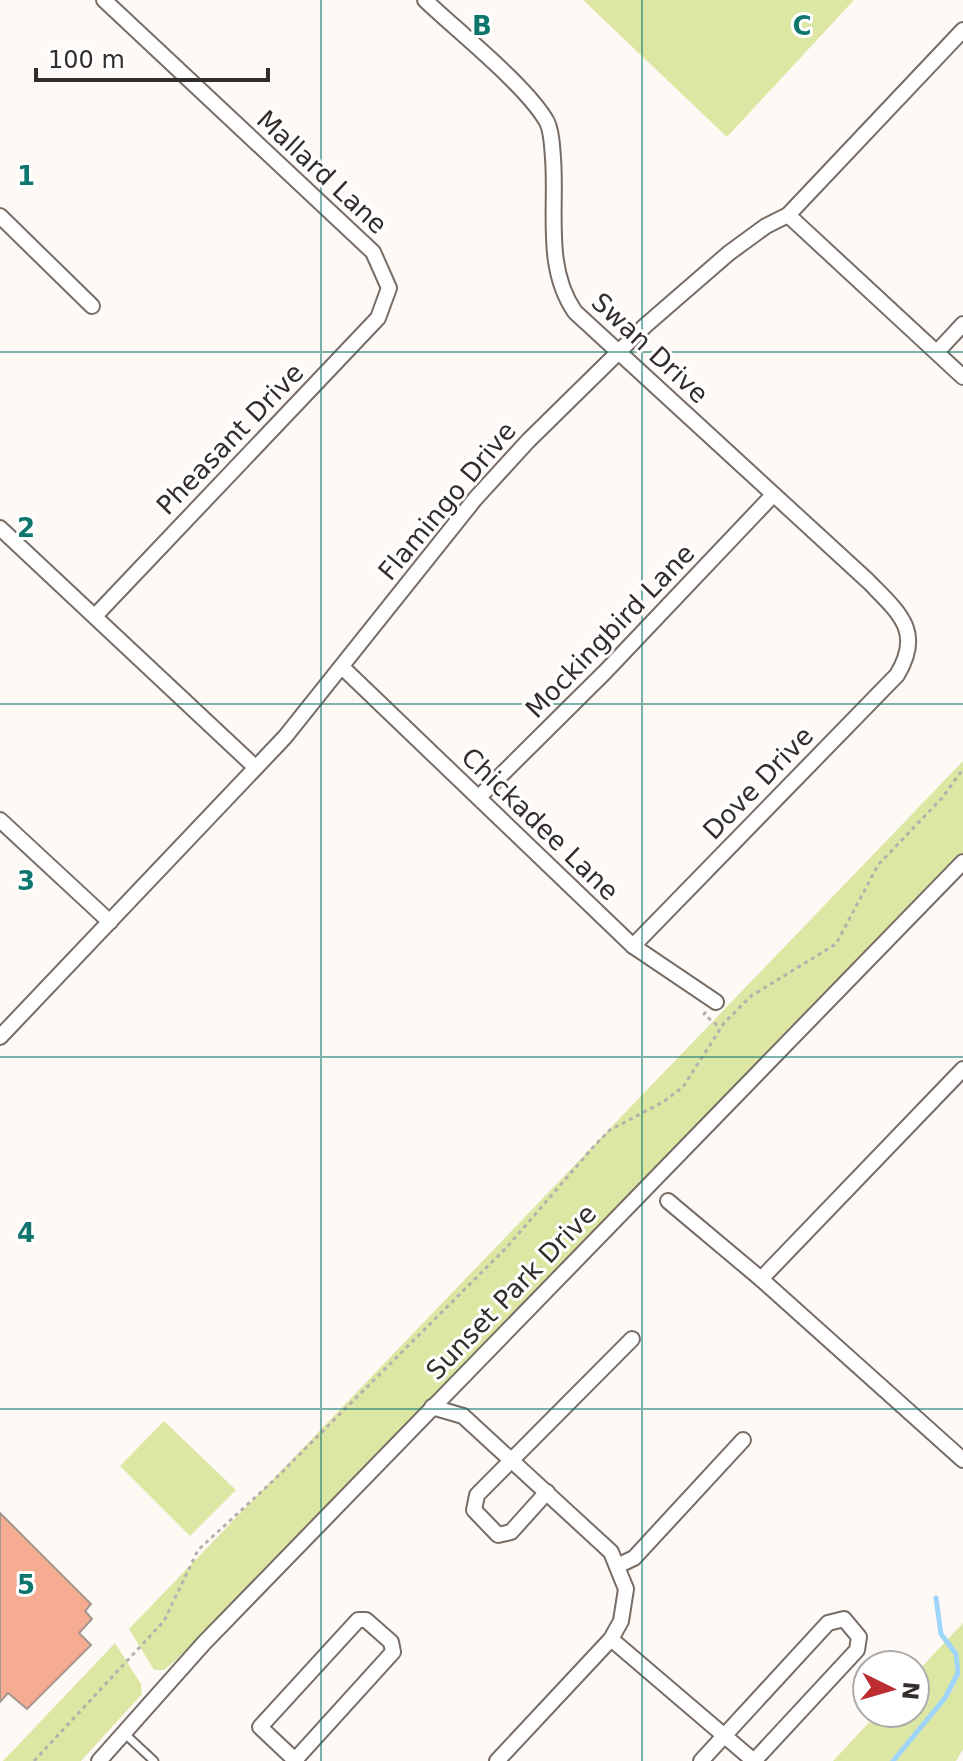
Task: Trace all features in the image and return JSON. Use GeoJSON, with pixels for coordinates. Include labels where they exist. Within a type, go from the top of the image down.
{"type":"FeatureCollection","features":[{"type":"Feature","properties":{"kind":"street","name":"Mallard Lane"},"geometry":{"type":"LineString","coordinates":[[104,0],[373,252],[389,288]]}},
{"type":"Feature","properties":{"kind":"street","name":"Swan Drive"},"geometry":{"type":"LineString","coordinates":[[425,0],[498,69],[547,123],[554,168],[555,269],[560,291],[575,312],[899,613],[908,631],[909,649]]}},
{"type":"Feature","properties":{"kind":"street","name":"Flamingo Drive"},"geometry":{"type":"LineString","coordinates":[[0,1037],[285,737],[475,499],[528,441],[618,352],[729,253],[766,226],[788,215],[963,30]]}},
{"type":"Feature","properties":{"kind":"street"},"geometry":{"type":"LineString","coordinates":[[788,215],[963,377]]}},
{"type":"Feature","properties":{"kind":"street"},"geometry":{"type":"LineString","coordinates":[[0,216],[92,306]]}},
{"type":"Feature","properties":{"kind":"street","name":"Pheasant Drive"},"geometry":{"type":"LineString","coordinates":[[95,616],[378,318],[389,288]]}},
{"type":"Feature","properties":{"kind":"street"},"geometry":{"type":"LineString","coordinates":[[937,352],[963,324]]}},
{"type":"Feature","properties":{"kind":"street","name":"Mockingbird Lane"},"geometry":{"type":"LineString","coordinates":[[479,797],[605,672],[773,495]]}},
{"type":"Feature","properties":{"kind":"street"},"geometry":{"type":"LineString","coordinates":[[0,528],[255,767]]}},
{"type":"Feature","properties":{"kind":"street","name":"Dove Drive"},"geometry":{"type":"LineString","coordinates":[[633,946],[897,675],[909,649]]}},
{"type":"Feature","properties":{"kind":"street","name":"Chickadee Lane"},"geometry":{"type":"LineString","coordinates":[[342,667],[633,946],[716,1002]]}},
{"type":"Feature","properties":{"kind":"street"},"geometry":{"type":"LineString","coordinates":[[0,820],[110,922]]}},
{"type":"Feature","properties":{"kind":"street","name":"Sunset Park Drive"},"geometry":{"type":"LineString","coordinates":[[99,1761],[204,1643],[963,862]]}},
{"type":"Feature","properties":{"kind":"street"},"geometry":{"type":"LineString","coordinates":[[761,1279],[963,1069]]}},
{"type":"Feature","properties":{"kind":"street"},"geometry":{"type":"LineString","coordinates":[[668,1201],[761,1279],[963,1460]]}},
{"type":"Feature","properties":{"kind":"street"},"geometry":{"type":"LineString","coordinates":[[547,1492],[511,1532],[498,1535],[474,1510],[477,1495],[515,1461],[632,1339]]}},
{"type":"Feature","properties":{"kind":"street"},"geometry":{"type":"LineString","coordinates":[[432,1407],[463,1416],[515,1461],[611,1552],[626,1589],[621,1621],[611,1639],[497,1761]]}},
{"type":"Feature","properties":{"kind":"street"},"geometry":{"type":"LineString","coordinates":[[617,1566],[634,1558],[743,1440]]}},
{"type":"Feature","properties":{"kind":"street"},"geometry":{"type":"LineString","coordinates":[[611,1639],[724,1735],[754,1761],[857,1650],[859,1637],[853,1625],[844,1619],[828,1623],[724,1735],[701,1761]]}},
{"type":"Feature","properties":{"kind":"street"},"geometry":{"type":"LineString","coordinates":[[358,1620],[366,1620],[391,1642],[393,1652],[296,1760],[260,1727],[358,1620]]}},
{"type":"Feature","properties":{"kind":"lane"},"geometry":{"type":"LineString","coordinates":[[124,1733],[154,1761]]}},
{"type":"Feature","properties":{"kind":"path"},"geometry":{"type":"LineString","coordinates":[[34,1761],[164,1621],[198,1550],[274,1480],[507,1247],[595,1145],[617,1126],[663,1102],[683,1087],[724,1023],[751,996],[836,944],[878,865],[942,798],[963,769]]}},
{"type":"Feature","properties":{"kind":"green space"},"geometry":{"type":"Polygon","coordinates":[[[583,0],[854,0],[727,137],[583,0]]]}},
{"type":"Feature","properties":{"kind":"green space"},"geometry":{"type":"Polygon","coordinates":[[[963,761],[963,853],[175,1661],[164,1670],[154,1670],[129,1629],[963,761]]]}},
{"type":"Feature","properties":{"kind":"green space"},"geometry":{"type":"Polygon","coordinates":[[[164,1421],[236,1490],[190,1536],[120,1466],[164,1421]]]}},
{"type":"Feature","properties":{"kind":"green space"},"geometry":{"type":"Polygon","coordinates":[[[963,1623],[963,1749],[956,1761],[833,1761],[863,1729],[931,1729],[931,1657],[963,1623]]]}},
{"type":"Feature","properties":{"kind":"green space"},"geometry":{"type":"Polygon","coordinates":[[[115,1643],[141,1684],[142,1694],[81,1761],[3,1761],[115,1643]]]}},
{"type":"Feature","properties":{"kind":"building"},"geometry":{"type":"Polygon","coordinates":[[[0,1513],[91,1604],[85,1611],[92,1619],[79,1633],[91,1645],[27,1709],[8,1693],[0,1702],[0,1513]]]}},
{"type":"Feature","properties":{"kind":"waterway"},"geometry":{"type":"LineString","coordinates":[[893,1761],[945,1698],[958,1673],[956,1654],[941,1634],[936,1598]]}}]}
